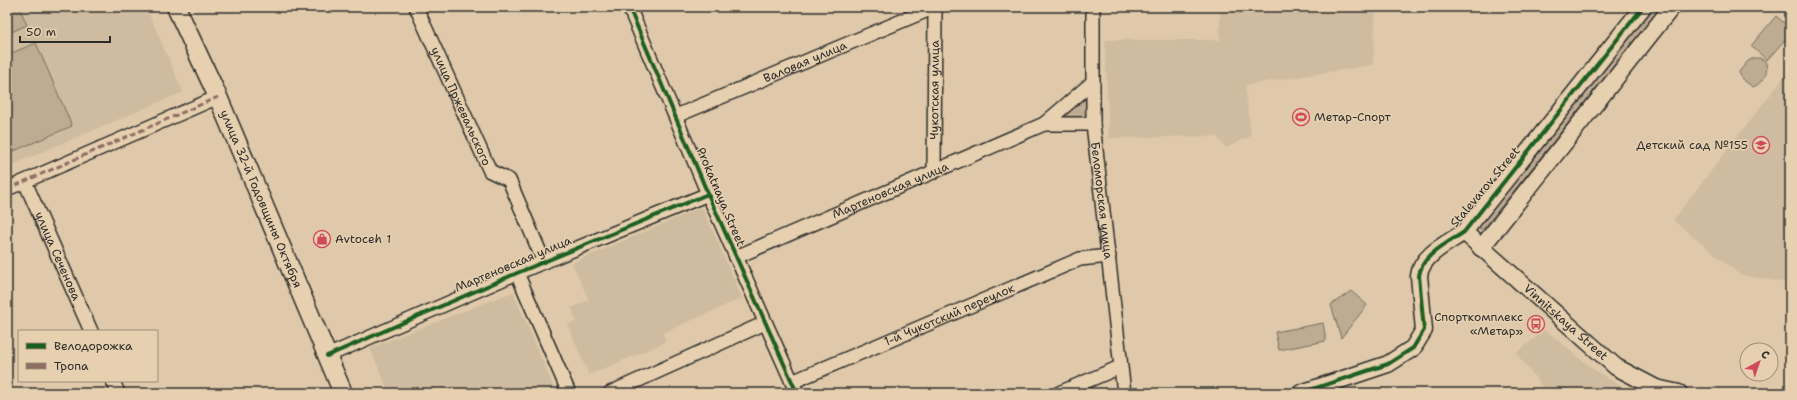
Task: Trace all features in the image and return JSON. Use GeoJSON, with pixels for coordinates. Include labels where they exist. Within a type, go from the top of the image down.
{"type":"FeatureCollection","features":[{"type":"Feature","properties":{"kind":"main road","name":"улица 32-й Годовщины Октября"},"geometry":{"type":"LineString","coordinates":[[179,8],[343,393]]}},
{"type":"Feature","properties":{"kind":"street","name":"улица Пржевальского"},"geometry":{"type":"LineString","coordinates":[[416,7],[490,171],[508,180],[544,262]]}},
{"type":"Feature","properties":{"kind":"street","name":"Prokatnaya Street"},"geometry":{"type":"LineString","coordinates":[[629,7],[708,194],[794,387]]}},
{"type":"Feature","properties":{"kind":"street","name":"Валовая улица"},"geometry":{"type":"LineString","coordinates":[[676,116],[935,7]]}},
{"type":"Feature","properties":{"kind":"street","name":"Чукотская улица"},"geometry":{"type":"LineString","coordinates":[[934,172],[935,7]]}},
{"type":"Feature","properties":{"kind":"street","name":"Беломорская улица"},"geometry":{"type":"LineString","coordinates":[[1093,7],[1092,124],[1109,256],[1124,393]]}},
{"type":"Feature","properties":{"kind":"street","name":"Stalevarov Street"},"geometry":{"type":"LineString","coordinates":[[1301,393],[1388,364],[1413,348],[1424,330],[1419,276],[1420,267],[1425,260],[1464,232],[1643,7]]}},
{"type":"Feature","properties":{"kind":"street"},"geometry":{"type":"LineString","coordinates":[[1481,248],[1672,7]]}},
{"type":"Feature","properties":{"kind":"street"},"geometry":{"type":"LineString","coordinates":[[1044,124],[1093,82]]}},
{"type":"Feature","properties":{"kind":"street"},"geometry":{"type":"LineString","coordinates":[[7,189],[218,97]]}},
{"type":"Feature","properties":{"kind":"street","name":"Мартеновская улица"},"geometry":{"type":"LineString","coordinates":[[736,258],[1044,124]]}},
{"type":"Feature","properties":{"kind":"street"},"geometry":{"type":"LineString","coordinates":[[1044,124],[1092,124]]}},
{"type":"Feature","properties":{"kind":"street","name":"улица Сеченова"},"geometry":{"type":"LineString","coordinates":[[25,182],[91,330]]}},
{"type":"Feature","properties":{"kind":"street","name":"Мартеновская улица"},"geometry":{"type":"LineString","coordinates":[[327,356],[517,273],[708,194]]}},
{"type":"Feature","properties":{"kind":"street","name":"Vinnitskaya Street"},"geometry":{"type":"LineString","coordinates":[[1464,232],[1616,367],[1656,388],[1679,393]]}},
{"type":"Feature","properties":{"kind":"street","name":"1-й Чукотский переулок"},"geometry":{"type":"LineString","coordinates":[[794,387],[1080,259],[1109,256]]}},
{"type":"Feature","properties":{"kind":"street"},"geometry":{"type":"LineString","coordinates":[[517,273],[569,393]]}},
{"type":"Feature","properties":{"kind":"street"},"geometry":{"type":"LineString","coordinates":[[610,393],[765,323]]}},
{"type":"Feature","properties":{"kind":"street"},"geometry":{"type":"LineString","coordinates":[[1059,393],[1120,367]]}},
{"type":"Feature","properties":{"kind":"street"},"geometry":{"type":"LineString","coordinates":[[113,382],[118,393]]}},
{"type":"Feature","properties":{"kind":"shaded area"},"geometry":{"type":"Polygon","coordinates":[[[7,7],[146,7],[183,92],[7,167],[7,7]]]}},
{"type":"Feature","properties":{"kind":"shaded area"},"geometry":{"type":"Polygon","coordinates":[[[7,7],[19,7],[27,25],[7,34],[7,7]]]}},
{"type":"Feature","properties":{"kind":"shaded area"},"geometry":{"type":"Polygon","coordinates":[[[1220,7],[1376,7],[1373,65],[1245,85],[1251,136],[1226,148],[1216,136],[1109,138],[1105,40],[1220,40],[1220,7]]]}},
{"type":"Feature","properties":{"kind":"shaded area"},"geometry":{"type":"Polygon","coordinates":[[[1648,7],[1661,7],[1484,228],[1480,230],[1475,226],[1648,7]]]}},
{"type":"Feature","properties":{"kind":"shaded area"},"geometry":{"type":"Polygon","coordinates":[[[1776,16],[1790,28],[1790,34],[1767,60],[1751,46],[1776,16]]]}},
{"type":"Feature","properties":{"kind":"shaded area"},"geometry":{"type":"Polygon","coordinates":[[[36,43],[72,126],[7,154],[7,55],[36,43]]]}},
{"type":"Feature","properties":{"kind":"shaded area"},"geometry":{"type":"Polygon","coordinates":[[[1754,58],[1760,58],[1765,61],[1767,69],[1763,80],[1753,87],[1742,79],[1739,72],[1748,61],[1754,58]]]}},
{"type":"Feature","properties":{"kind":"shaded area","name":"Детский сад №155"},"geometry":{"type":"Polygon","coordinates":[[[1790,69],[1790,283],[1740,275],[1673,220],[1790,69]]]}},
{"type":"Feature","properties":{"kind":"shaded area"},"geometry":{"type":"Polygon","coordinates":[[[1087,97],[1087,116],[1060,118],[1087,97]]]}},
{"type":"Feature","properties":{"kind":"shaded area"},"geometry":{"type":"Polygon","coordinates":[[[702,207],[742,298],[663,333],[666,342],[589,375],[568,325],[577,321],[571,308],[589,300],[572,263],[702,207]]]}},
{"type":"Feature","properties":{"kind":"shaded area"},"geometry":{"type":"Polygon","coordinates":[[[1351,291],[1367,305],[1341,338],[1331,305],[1351,291]]]}},
{"type":"Feature","properties":{"kind":"shaded area"},"geometry":{"type":"Polygon","coordinates":[[[513,292],[556,393],[389,393],[370,348],[513,292]]]}},
{"type":"Feature","properties":{"kind":"shaded area"},"geometry":{"type":"Polygon","coordinates":[[[1323,323],[1326,341],[1279,350],[1275,332],[1323,323]]]}},
{"type":"Feature","properties":{"kind":"shaded area"},"geometry":{"type":"Polygon","coordinates":[[[1545,330],[1593,369],[1631,393],[1547,393],[1516,353],[1545,330]]]}},
{"type":"Feature","properties":{"kind":"marked path"},"geometry":{"type":"LineString","coordinates":[[7,189],[218,97]]}},
{"type":"Feature","properties":{"kind":"cycle path"},"geometry":{"type":"LineString","coordinates":[[629,7],[708,194],[797,393]]}},
{"type":"Feature","properties":{"kind":"cycle path"},"geometry":{"type":"LineString","coordinates":[[1301,393],[1388,364],[1413,348],[1424,330],[1419,276],[1425,262],[1436,250],[1464,232],[1643,7]]}},
{"type":"Feature","properties":{"kind":"cycle path"},"geometry":{"type":"LineString","coordinates":[[327,356],[517,273],[708,194]]}},
{"type":"Feature","properties":{"kind":"place","name":"Метар-Спорт"},"geometry":{"type":"Point","coordinates":[1301,117]}},
{"type":"Feature","properties":{"kind":"place","name":"Детский сад №155"},"geometry":{"type":"Point","coordinates":[1761,145]}},
{"type":"Feature","properties":{"kind":"place","name":"Avtoceh 1"},"geometry":{"type":"Point","coordinates":[322,239]}},
{"type":"Feature","properties":{"kind":"place","name":"Спорткомплекс «Метар»"},"geometry":{"type":"Point","coordinates":[1536,324]}}]}
